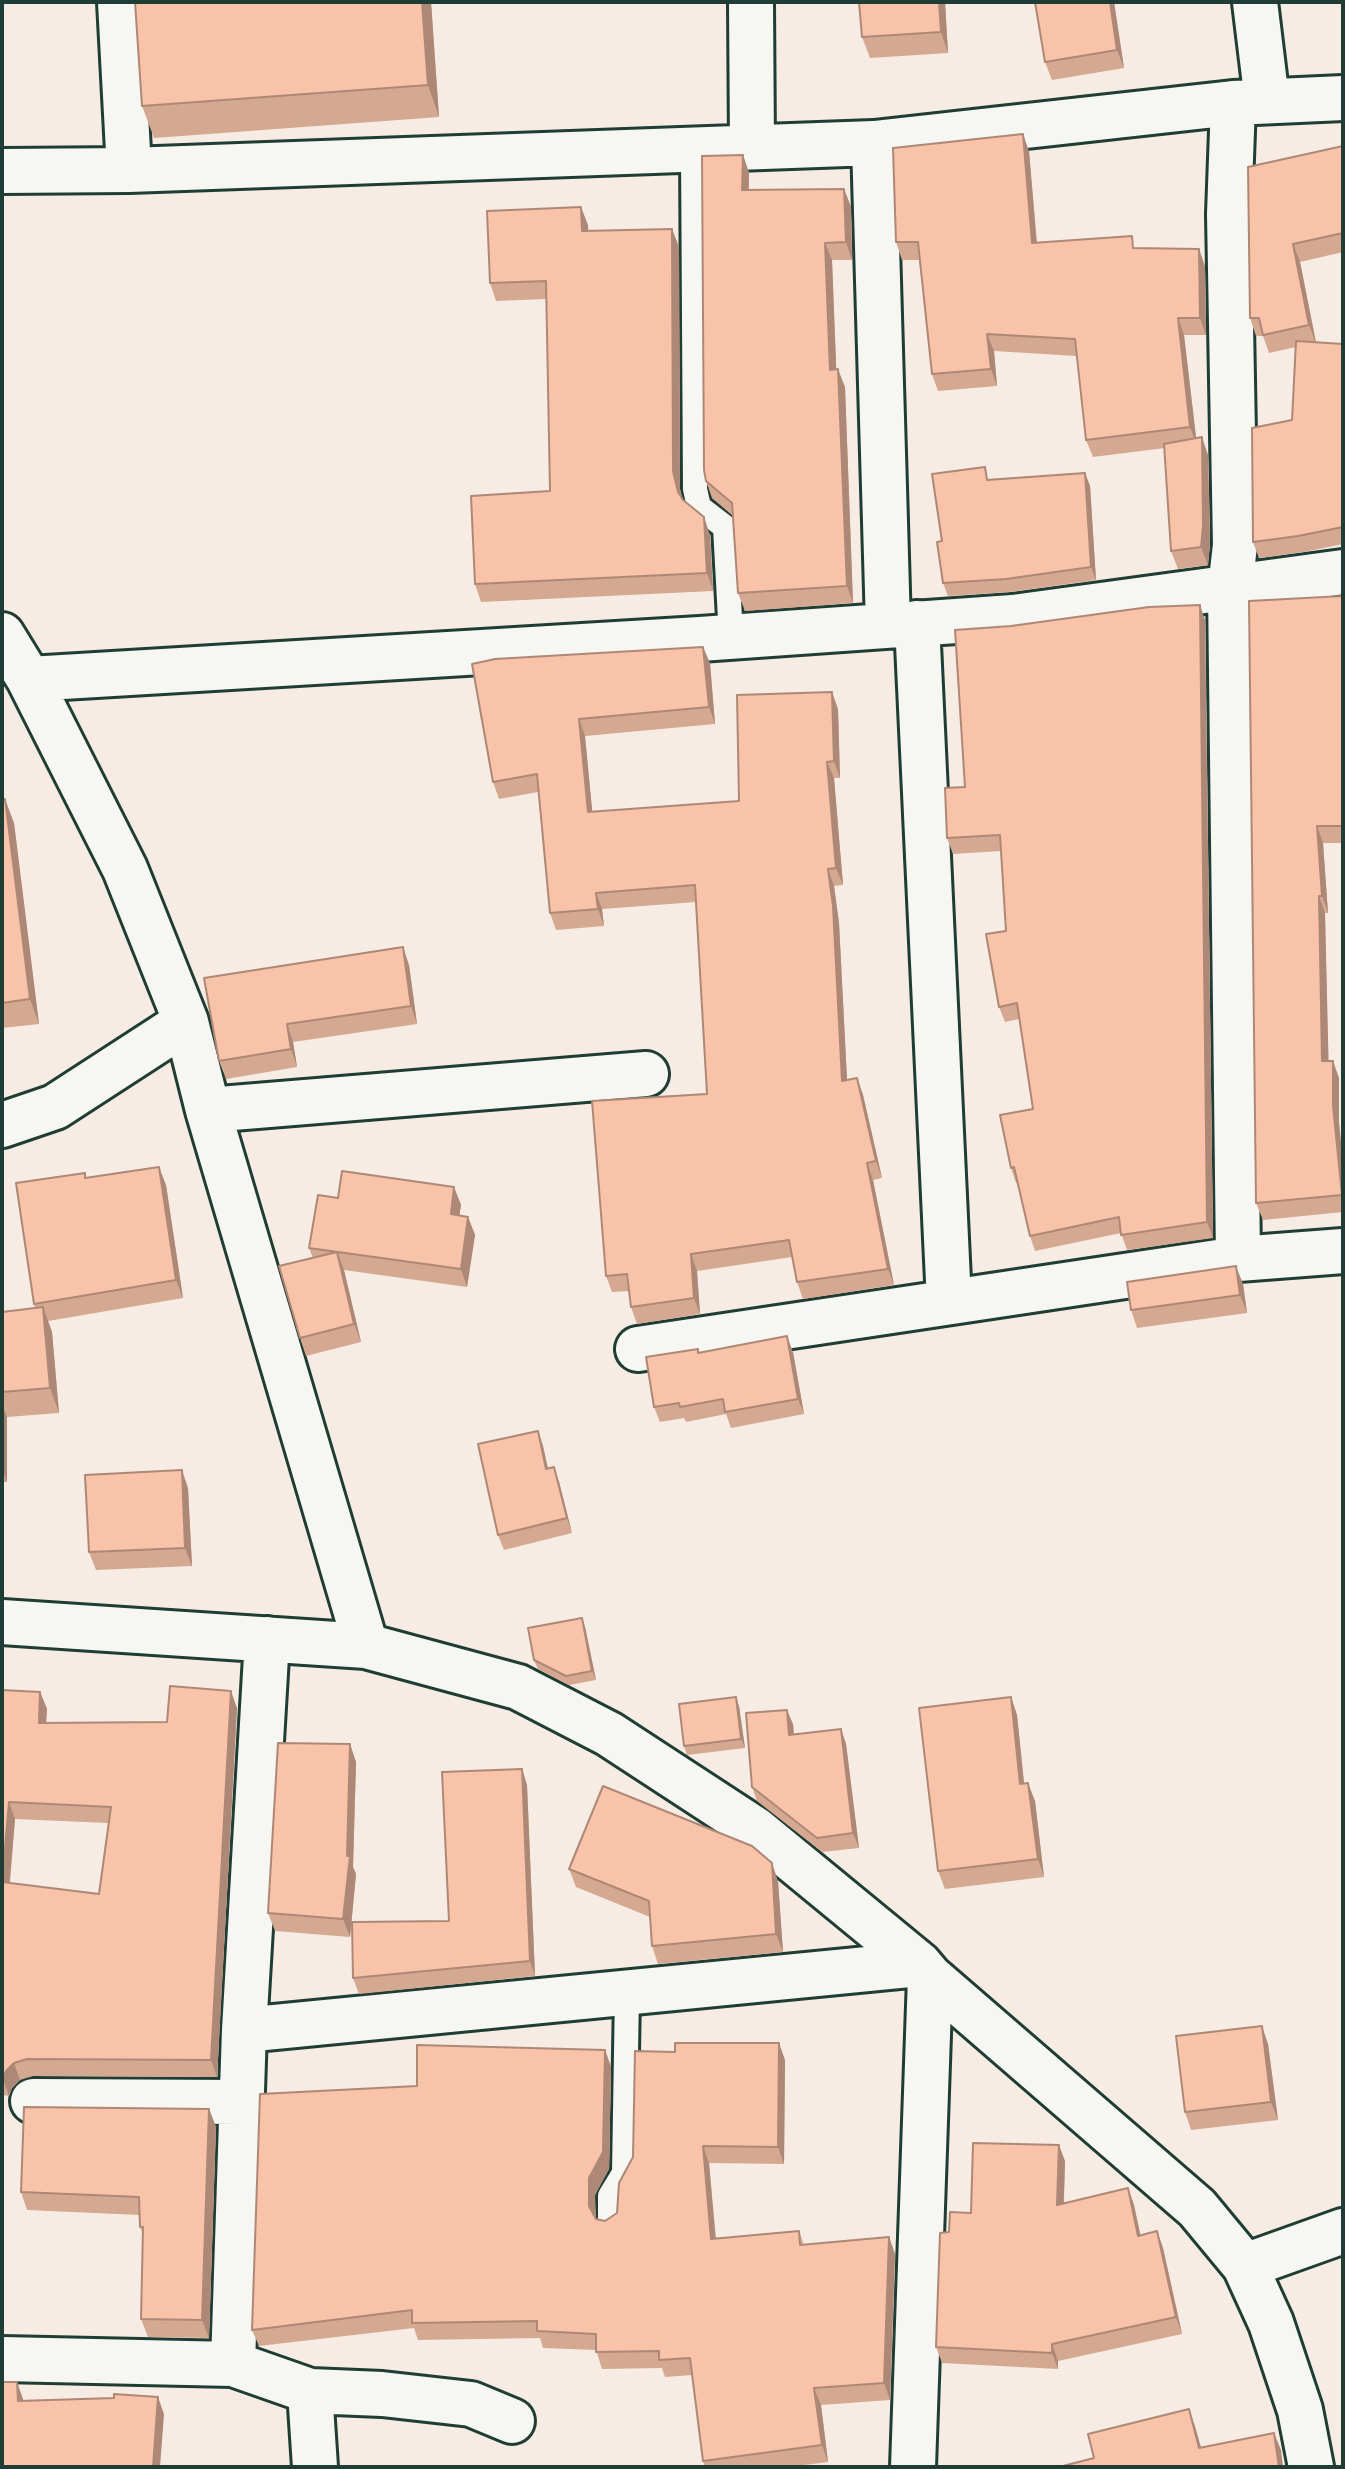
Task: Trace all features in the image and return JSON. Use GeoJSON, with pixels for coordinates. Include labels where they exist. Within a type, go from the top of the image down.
{"type":"FeatureCollection","features":[{"type":"Feature","properties":{"kind":"street"},"geometry":{"type":"LineString","coordinates":[[120,2],[129,170]]}},
{"type":"Feature","properties":{"kind":"street"},"geometry":{"type":"LineString","coordinates":[[751,2],[752,147]]}},
{"type":"Feature","properties":{"kind":"street"},"geometry":{"type":"LineString","coordinates":[[1238,1259],[1230,589],[1235,545],[1229,214],[1250,102],[1255,2]]}},
{"type":"Feature","properties":{"kind":"street"},"geometry":{"type":"LineString","coordinates":[[2,171],[129,170],[874,143],[1250,102],[1343,98]]}},
{"type":"Feature","properties":{"kind":"street"},"geometry":{"type":"LineString","coordinates":[[874,143],[902,624],[949,1302]]}},
{"type":"Feature","properties":{"kind":"street"},"geometry":{"type":"LineString","coordinates":[[29,679],[1013,617],[1343,572]]}},
{"type":"Feature","properties":{"kind":"street"},"geometry":{"type":"LineString","coordinates":[[2,635],[29,679],[125,869],[186,1022],[208,1110],[366,1646]]}},
{"type":"Feature","properties":{"kind":"street"},"geometry":{"type":"LineString","coordinates":[[2,1125],[55,1107],[186,1022]]}},
{"type":"Feature","properties":{"kind":"street"},"geometry":{"type":"LineString","coordinates":[[208,1110],[646,1074]]}},
{"type":"Feature","properties":{"kind":"street"},"geometry":{"type":"LineString","coordinates":[[638,1349],[1238,1259],[1343,1251]]}},
{"type":"Feature","properties":{"kind":"street"},"geometry":{"type":"LineString","coordinates":[[2,1622],[366,1646],[518,1687],[609,1734],[756,1830],[925,1971],[1197,2208],[1245,2266],[1271,2323],[1295,2396],[1311,2467]]}},
{"type":"Feature","properties":{"kind":"street"},"geometry":{"type":"LineString","coordinates":[[233,2364],[244,2030],[267,1639]]}},
{"type":"Feature","properties":{"kind":"street"},"geometry":{"type":"LineString","coordinates":[[244,2030],[627,1993],[925,1971]]}},
{"type":"Feature","properties":{"kind":"street"},"geometry":{"type":"LineString","coordinates":[[913,2467],[925,1971]]}},
{"type":"Feature","properties":{"kind":"street"},"geometry":{"type":"LineString","coordinates":[[33,2101],[241,2102]]}},
{"type":"Feature","properties":{"kind":"street"},"geometry":{"type":"LineString","coordinates":[[1245,2266],[1343,2231]]}},
{"type":"Feature","properties":{"kind":"street"},"geometry":{"type":"LineString","coordinates":[[2,2359],[233,2364],[310,2391],[382,2394],[471,2404],[512,2421]]}},
{"type":"Feature","properties":{"kind":"street"},"geometry":{"type":"LineString","coordinates":[[310,2391],[315,2467]]}},
{"type":"Feature","properties":{"kind":"lane"},"geometry":{"type":"LineString","coordinates":[[693,149],[695,489],[699,507],[725,527],[731,637]]}},
{"type":"Feature","properties":{"kind":"lane"},"geometry":{"type":"LineString","coordinates":[[610,2223],[610,2196],[624,2173],[627,1993]]}},
{"type":"Feature","properties":{"kind":"building"},"geometry":{"type":"Polygon","coordinates":[[[135,2],[422,2],[428,85],[142,106],[135,2]]]}},
{"type":"Feature","properties":{"kind":"building"},"geometry":{"type":"Polygon","coordinates":[[[859,2],[939,2],[941,32],[862,37],[859,2]]]}},
{"type":"Feature","properties":{"kind":"building"},"geometry":{"type":"Polygon","coordinates":[[[1035,2],[1110,2],[1117,50],[1045,62],[1035,2]]]}},
{"type":"Feature","properties":{"kind":"building"},"geometry":{"type":"Polygon","coordinates":[[[1023,134],[1032,243],[1132,236],[1133,248],[1199,249],[1200,318],[1178,318],[1190,427],[1086,440],[1075,339],[987,334],[991,369],[932,374],[918,242],[896,242],[893,148],[1023,134]]]}},
{"type":"Feature","properties":{"kind":"building"},"geometry":{"type":"Polygon","coordinates":[[[1343,146],[1343,233],[1293,244],[1309,325],[1263,335],[1259,318],[1250,318],[1248,167],[1343,146]]]}},
{"type":"Feature","properties":{"kind":"building"},"geometry":{"type":"Polygon","coordinates":[[[743,155],[742,190],[844,189],[846,242],[825,243],[830,370],[838,369],[847,586],[738,593],[732,503],[706,481],[702,156],[743,155]]]}},
{"type":"Feature","properties":{"kind":"building"},"geometry":{"type":"Polygon","coordinates":[[[581,207],[582,231],[672,229],[673,471],[683,500],[704,517],[707,573],[475,584],[471,496],[550,491],[546,281],[490,283],[487,211],[581,207]]]}},
{"type":"Feature","properties":{"kind":"building"},"geometry":{"type":"Polygon","coordinates":[[[1296,341],[1343,344],[1343,527],[1253,542],[1252,428],[1292,420],[1296,341]]]}},
{"type":"Feature","properties":{"kind":"building"},"geometry":{"type":"Polygon","coordinates":[[[1202,437],[1201,547],[1171,551],[1164,444],[1202,437]]]}},
{"type":"Feature","properties":{"kind":"building"},"geometry":{"type":"Polygon","coordinates":[[[985,467],[987,480],[1085,473],[1091,567],[1006,579],[943,583],[937,542],[942,541],[932,474],[985,467]]]}},
{"type":"Feature","properties":{"kind":"building"},"geometry":{"type":"Polygon","coordinates":[[[1343,596],[1343,826],[1317,826],[1322,896],[1319,896],[1322,1061],[1333,1061],[1333,1106],[1342,1195],[1256,1203],[1249,601],[1343,596]]]}},
{"type":"Feature","properties":{"kind":"building"},"geometry":{"type":"Polygon","coordinates":[[[1200,605],[1207,1222],[1121,1235],[1119,1217],[1030,1236],[1000,1115],[1033,1109],[1017,1003],[999,1007],[986,934],[1006,931],[1000,835],[947,838],[945,788],[965,787],[955,630],[1011,626],[1149,607],[1200,605]]]}},
{"type":"Feature","properties":{"kind":"building"},"geometry":{"type":"Polygon","coordinates":[[[703,647],[709,707],[579,719],[588,812],[739,801],[737,695],[832,692],[834,761],[827,762],[836,868],[828,869],[833,906],[842,1081],[857,1078],[876,1161],[867,1163],[888,1269],[797,1282],[789,1240],[691,1254],[694,1298],[631,1307],[627,1274],[606,1276],[592,1101],[707,1094],[695,885],[596,893],[598,909],[550,913],[537,774],[493,782],[472,664],[495,659],[703,647]]]}},
{"type":"Feature","properties":{"kind":"building"},"geometry":{"type":"Polygon","coordinates":[[[2,799],[5,799],[30,999],[2,1003],[2,799]]]}},
{"type":"Feature","properties":{"kind":"building"},"geometry":{"type":"Polygon","coordinates":[[[403,947],[411,1006],[287,1024],[291,1049],[219,1061],[204,978],[403,947]]]}},
{"type":"Feature","properties":{"kind":"building"},"geometry":{"type":"Polygon","coordinates":[[[159,1167],[176,1280],[34,1304],[16,1183],[85,1173],[85,1178],[159,1167]]]}},
{"type":"Feature","properties":{"kind":"building"},"geometry":{"type":"Polygon","coordinates":[[[342,1171],[454,1187],[451,1214],[468,1217],[461,1269],[309,1248],[318,1195],[338,1198],[342,1171]]]}},
{"type":"Feature","properties":{"kind":"building"},"geometry":{"type":"Polygon","coordinates":[[[337,1252],[354,1324],[300,1338],[279,1266],[337,1252]]]}},
{"type":"Feature","properties":{"kind":"building"},"geometry":{"type":"Polygon","coordinates":[[[1236,1266],[1240,1295],[1131,1310],[1127,1282],[1236,1266]]]}},
{"type":"Feature","properties":{"kind":"building"},"geometry":{"type":"Polygon","coordinates":[[[43,1307],[50,1388],[2,1392],[2,1312],[43,1307]]]}},
{"type":"Feature","properties":{"kind":"building"},"geometry":{"type":"Polygon","coordinates":[[[787,1336],[798,1399],[725,1412],[723,1399],[680,1407],[679,1403],[654,1407],[646,1357],[698,1349],[698,1353],[787,1336]]]}},
{"type":"Feature","properties":{"kind":"building"},"geometry":{"type":"Polygon","coordinates":[[[538,1431],[546,1469],[554,1467],[567,1518],[498,1535],[478,1444],[538,1431]]]}},
{"type":"Feature","properties":{"kind":"building"},"geometry":{"type":"Polygon","coordinates":[[[182,1470],[185,1548],[89,1552],[85,1475],[182,1470]]]}},
{"type":"Feature","properties":{"kind":"building"},"geometry":{"type":"Polygon","coordinates":[[[582,1618],[592,1671],[566,1676],[534,1660],[528,1628],[582,1618]]]}},
{"type":"Feature","properties":{"kind":"building"},"geometry":{"type":"Polygon","coordinates":[[[170,1686],[231,1691],[211,2060],[27,2059],[14,2063],[2,2079],[2,1882],[2,1690],[40,1692],[39,1723],[167,1722],[170,1686]],[[9,1802],[2,1882],[99,1894],[111,1807],[9,1802]]]}},
{"type":"Feature","properties":{"kind":"building"},"geometry":{"type":"Polygon","coordinates":[[[736,1697],[741,1739],[684,1746],[679,1704],[736,1697]]]}},
{"type":"Feature","properties":{"kind":"building"},"geometry":{"type":"Polygon","coordinates":[[[1011,1697],[1020,1784],[1028,1783],[1038,1859],[938,1871],[919,1708],[1011,1697]]]}},
{"type":"Feature","properties":{"kind":"building"},"geometry":{"type":"Polygon","coordinates":[[[787,1710],[789,1735],[841,1729],[853,1833],[817,1838],[752,1787],[746,1713],[787,1710]]]}},
{"type":"Feature","properties":{"kind":"building"},"geometry":{"type":"Polygon","coordinates":[[[278,1743],[350,1744],[347,1856],[350,1856],[343,1919],[268,1913],[278,1743]]]}},
{"type":"Feature","properties":{"kind":"building"},"geometry":{"type":"Polygon","coordinates":[[[522,1769],[530,1961],[353,1978],[352,1922],[449,1921],[442,1772],[522,1769]]]}},
{"type":"Feature","properties":{"kind":"building"},"geometry":{"type":"Polygon","coordinates":[[[603,1786],[752,1846],[772,1863],[776,1934],[652,1946],[649,1901],[569,1869],[603,1786]]]}},
{"type":"Feature","properties":{"kind":"building"},"geometry":{"type":"Polygon","coordinates":[[[1262,2026],[1271,2102],[1185,2112],[1176,2036],[1262,2026]]]}},
{"type":"Feature","properties":{"kind":"building"},"geometry":{"type":"Polygon","coordinates":[[[675,2043],[779,2043],[778,2147],[703,2146],[711,2239],[799,2231],[800,2245],[889,2237],[884,2383],[814,2388],[822,2445],[703,2461],[690,2358],[659,2360],[659,2351],[596,2352],[596,2334],[537,2331],[537,2321],[412,2323],[412,2310],[252,2330],[260,2094],[417,2086],[417,2045],[605,2050],[603,2152],[589,2178],[589,2206],[596,2219],[605,2221],[617,2213],[619,2183],[633,2157],[635,2051],[675,2052],[675,2043]]]}},
{"type":"Feature","properties":{"kind":"building"},"geometry":{"type":"Polygon","coordinates":[[[24,2107],[209,2109],[202,2320],[141,2319],[143,2227],[140,2227],[139,2197],[21,2192],[24,2107]]]}},
{"type":"Feature","properties":{"kind":"building"},"geometry":{"type":"Polygon","coordinates":[[[973,2143],[1059,2145],[1057,2205],[1128,2188],[1138,2236],[1157,2231],[1176,2317],[1052,2344],[1052,2353],[936,2347],[940,2233],[949,2232],[950,2212],[971,2213],[973,2143]]]}},
{"type":"Feature","properties":{"kind":"building"},"geometry":{"type":"Polygon","coordinates":[[[2,2382],[17,2382],[18,2401],[114,2398],[114,2394],[158,2397],[153,2467],[2,2467],[2,2382]]]}},
{"type":"Feature","properties":{"kind":"building"},"geometry":{"type":"Polygon","coordinates":[[[1189,2409],[1199,2448],[1274,2433],[1279,2467],[1059,2467],[1094,2458],[1088,2434],[1189,2409]]]}}]}
